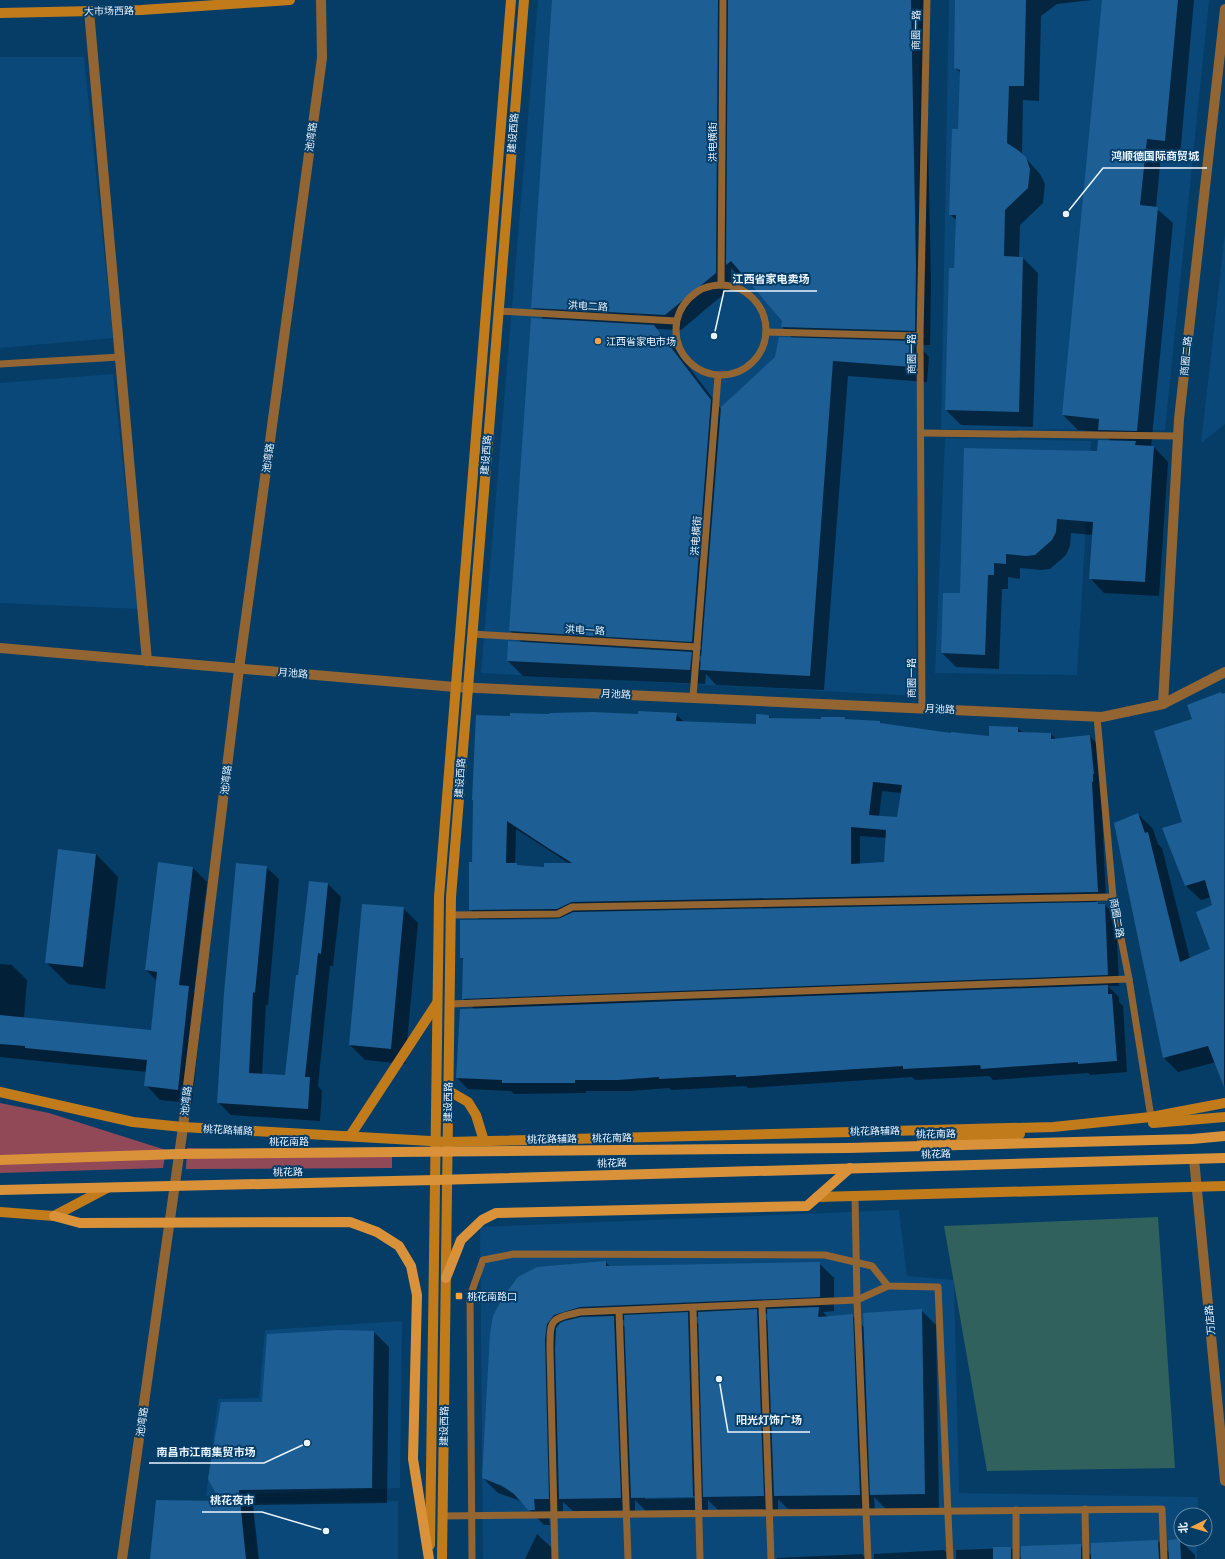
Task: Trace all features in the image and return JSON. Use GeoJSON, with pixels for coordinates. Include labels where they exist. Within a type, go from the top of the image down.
{"type":"FeatureCollection","features":[{"type":"Feature","properties":{"kind":"main road","name":"大市场西路"},"geometry":{"type":"LineString","coordinates":[[0,13],[141,10],[290,0]]}},
{"type":"Feature","properties":{"kind":"main road","name":"建设西路"},"geometry":{"type":"LineString","coordinates":[[429,1559],[439,897],[511,0]]}},
{"type":"Feature","properties":{"kind":"main road","name":"建设西路"},"geometry":{"type":"LineString","coordinates":[[442,1559],[451,897],[524,0]]}},
{"type":"Feature","properties":{"kind":"main road"},"geometry":{"type":"LineString","coordinates":[[350,1136],[437,1003]]}},
{"type":"Feature","properties":{"kind":"main road"},"geometry":{"type":"LineString","coordinates":[[449,1091],[468,1102],[476,1115],[484,1141]]}},
{"type":"Feature","properties":{"kind":"main road","name":"桃花路辅路"},"geometry":{"type":"LineString","coordinates":[[0,1092],[133,1122],[183,1128],[435,1140],[448,1147],[484,1141],[1053,1127],[1151,1117],[1225,1103]]}},
{"type":"Feature","properties":{"kind":"main road"},"geometry":{"type":"LineString","coordinates":[[848,1148],[1225,1117]]}},
{"type":"Feature","properties":{"kind":"main road","name":"桃花南路"},"geometry":{"type":"LineString","coordinates":[[0,1160],[179,1154],[435,1152],[448,1147],[848,1148],[1192,1139],[1225,1136]]}},
{"type":"Feature","properties":{"kind":"main road","name":"桃花路"},"geometry":{"type":"LineString","coordinates":[[0,1190],[434,1180],[1225,1158]]}},
{"type":"Feature","properties":{"kind":"main road"},"geometry":{"type":"LineString","coordinates":[[446,1278],[461,1240],[482,1220],[496,1213],[807,1206],[850,1168]]}},
{"type":"Feature","properties":{"kind":"main road"},"geometry":{"type":"LineString","coordinates":[[817,1198],[1225,1186]]}},
{"type":"Feature","properties":{"kind":"main road"},"geometry":{"type":"LineString","coordinates":[[54,1216],[107,1188]]}},
{"type":"Feature","properties":{"kind":"main road"},"geometry":{"type":"LineString","coordinates":[[0,1212],[54,1216],[80,1223],[350,1222],[377,1232],[399,1246],[410,1266],[418,1295],[413,1459],[429,1559]]}},
{"type":"Feature","properties":{"kind":"street","name":"池湾路"},"geometry":{"type":"LineString","coordinates":[[122,1559],[183,1128],[239,669],[322,58],[321,0]]}},
{"type":"Feature","properties":{"kind":"street","name":"商圈二路"},"geometry":{"type":"LineString","coordinates":[[1163,704],[1178,436],[1225,9]]}},
{"type":"Feature","properties":{"kind":"street"},"geometry":{"type":"LineString","coordinates":[[90,11],[148,661]]}},
{"type":"Feature","properties":{"kind":"street","name":"月池路"},"geometry":{"type":"LineString","coordinates":[[0,648],[456,687],[468,686],[1097,717],[1163,704],[1225,672]]}},
{"type":"Feature","properties":{"kind":"street","name":"万店路"},"geometry":{"type":"LineString","coordinates":[[1194,1159],[1225,1481]]}},
{"type":"Feature","properties":{"kind":"lane","name":"洪电横街"},"geometry":{"type":"LineString","coordinates":[[721,285],[723,0]]}},
{"type":"Feature","properties":{"kind":"lane","name":"商圈一路"},"geometry":{"type":"LineString","coordinates":[[922,708],[920,336],[927,0]]}},
{"type":"Feature","properties":{"kind":"lane"},"geometry":{"type":"LineString","coordinates":[[721,285],[735,287],[748,294],[758,305],[764,318],[766,332],[763,346],[756,359],[746,368],[732,374],[718,376],[703,372],[690,364],[680,352],[676,337],[676,321],[682,306],[692,295],[706,287],[721,285]]}},
{"type":"Feature","properties":{"kind":"lane","name":"洪电二路"},"geometry":{"type":"LineString","coordinates":[[498,311],[676,321]]}},
{"type":"Feature","properties":{"kind":"lane"},"geometry":{"type":"LineString","coordinates":[[766,332],[920,336]]}},
{"type":"Feature","properties":{"kind":"lane"},"geometry":{"type":"LineString","coordinates":[[0,364],[120,357]]}},
{"type":"Feature","properties":{"kind":"lane","name":"洪电横街"},"geometry":{"type":"LineString","coordinates":[[693,697],[718,376]]}},
{"type":"Feature","properties":{"kind":"lane"},"geometry":{"type":"LineString","coordinates":[[921,433],[1178,436]]}},
{"type":"Feature","properties":{"kind":"lane","name":"洪电一路"},"geometry":{"type":"LineString","coordinates":[[472,634],[697,646]]}},
{"type":"Feature","properties":{"kind":"lane","name":"商圈二路"},"geometry":{"type":"LineString","coordinates":[[1097,717],[1113,897],[1129,979],[1151,1117]]}},
{"type":"Feature","properties":{"kind":"lane"},"geometry":{"type":"LineString","coordinates":[[451,915],[558,914],[572,907],[1113,897]]}},
{"type":"Feature","properties":{"kind":"lane"},"geometry":{"type":"LineString","coordinates":[[450,1004],[1129,979]]}},
{"type":"Feature","properties":{"kind":"lane"},"geometry":{"type":"LineString","coordinates":[[855,1196],[857,1300],[868,1559]]}},
{"type":"Feature","properties":{"kind":"lane"},"geometry":{"type":"LineString","coordinates":[[472,1559],[470,1296],[483,1260],[514,1254],[826,1255],[872,1266],[888,1286]]}},
{"type":"Feature","properties":{"kind":"lane"},"geometry":{"type":"LineString","coordinates":[[555,1559],[550,1327],[558,1317],[580,1312],[857,1300],[888,1286],[938,1287],[950,1559]]}},
{"type":"Feature","properties":{"kind":"lane"},"geometry":{"type":"LineString","coordinates":[[762,1305],[771,1559]]}},
{"type":"Feature","properties":{"kind":"lane"},"geometry":{"type":"LineString","coordinates":[[693,1308],[700,1559]]}},
{"type":"Feature","properties":{"kind":"lane"},"geometry":{"type":"LineString","coordinates":[[619,1311],[628,1559]]}},
{"type":"Feature","properties":{"kind":"lane"},"geometry":{"type":"LineString","coordinates":[[443,1516],[1162,1509],[1164,1559]]}},
{"type":"Feature","properties":{"kind":"lane"},"geometry":{"type":"LineString","coordinates":[[1016,1510],[1016,1559]]}},
{"type":"Feature","properties":{"kind":"lane"},"geometry":{"type":"LineString","coordinates":[[1085,1510],[1086,1559]]}},
{"type":"Feature","properties":{"kind":"shaded area","name":"江西省家电市场"},"geometry":{"type":"Polygon","coordinates":[[[538,0],[920,0],[916,696],[481,673],[538,0]]]}},
{"type":"Feature","properties":{"kind":"shaded area"},"geometry":{"type":"Polygon","coordinates":[[[949,0],[1209,0],[1165,430],[941,429],[949,0]]]}},
{"type":"Feature","properties":{"kind":"shaded area"},"geometry":{"type":"Polygon","coordinates":[[[0,57],[84,57],[113,338],[0,348],[0,57]]]}},
{"type":"Feature","properties":{"kind":"shaded area"},"geometry":{"type":"Polygon","coordinates":[[[1225,233],[1225,424],[1201,443],[1225,233]]]}},
{"type":"Feature","properties":{"kind":"shaded area"},"geometry":{"type":"Polygon","coordinates":[[[113,374],[139,609],[0,603],[0,383],[113,374]]]}},
{"type":"Feature","properties":{"kind":"shaded area"},"geometry":{"type":"Polygon","coordinates":[[[945,438],[1091,441],[1077,675],[935,673],[945,438]]]}},
{"type":"Feature","properties":{"kind":"shaded area"},"geometry":{"type":"Polygon","coordinates":[[[0,1103],[49,1113],[166,1150],[163,1168],[0,1173],[0,1103]]]}},
{"type":"Feature","properties":{"kind":"shaded area"},"geometry":{"type":"Polygon","coordinates":[[[187,1148],[392,1153],[392,1168],[186,1169],[187,1148]]]}},
{"type":"Feature","properties":{"kind":"shaded area"},"geometry":{"type":"Polygon","coordinates":[[[899,1210],[907,1276],[954,1280],[959,1493],[1198,1497],[1198,1507],[1173,1507],[1173,1547],[1197,1547],[1197,1559],[483,1559],[480,1227],[899,1210]]]}},
{"type":"Feature","properties":{"kind":"shaded area"},"geometry":{"type":"Polygon","coordinates":[[[1158,1217],[1175,1468],[987,1471],[944,1226],[1158,1217]]]}},
{"type":"Feature","properties":{"kind":"shaded area"},"geometry":{"type":"Polygon","coordinates":[[[402,1321],[400,1488],[206,1496],[218,1399],[259,1398],[265,1330],[402,1321]]]}},
{"type":"Feature","properties":{"kind":"shaded area"},"geometry":{"type":"Polygon","coordinates":[[[398,1501],[398,1559],[257,1559],[252,1503],[398,1501]]]}},
{"type":"Feature","properties":{"kind":"building"},"geometry":{"type":"Polygon","coordinates":[[[552,0],[718,0],[716,273],[665,315],[531,308],[552,0]]]}},
{"type":"Feature","properties":{"kind":"building"},"geometry":{"type":"Polygon","coordinates":[[[728,0],[911,0],[916,266],[915,331],[781,327],[782,321],[731,261],[726,265],[728,0]]]}},
{"type":"Feature","properties":{"kind":"building"},"geometry":{"type":"Polygon","coordinates":[[[955,0],[1026,0],[1024,86],[1009,86],[1007,143],[1026,157],[1030,169],[1028,188],[1005,210],[1004,256],[1023,257],[1019,412],[945,410],[949,268],[954,268],[956,215],[949,215],[952,129],[958,129],[960,70],[954,68],[955,0]]]}},
{"type":"Feature","properties":{"kind":"building"},"geometry":{"type":"Polygon","coordinates":[[[1102,0],[1178,0],[1165,141],[1147,139],[1140,205],[1158,207],[1137,431],[1098,430],[1099,419],[1062,415],[1102,0]]]}},
{"type":"Feature","properties":{"kind":"building"},"geometry":{"type":"Polygon","coordinates":[[[531,318],[654,325],[711,400],[692,642],[509,631],[531,318]]]}},
{"type":"Feature","properties":{"kind":"building"},"geometry":{"type":"Polygon","coordinates":[[[779,337],[915,341],[912,367],[833,361],[810,676],[700,670],[721,407],[775,357],[779,337]]]}},
{"type":"Feature","properties":{"kind":"building"},"geometry":{"type":"Polygon","coordinates":[[[1098,440],[1136,441],[1135,445],[1154,446],[1145,582],[1089,579],[1093,522],[1057,519],[1056,532],[1052,540],[1035,555],[1026,556],[1006,554],[1006,564],[994,563],[994,575],[988,575],[985,655],[941,653],[943,593],[960,593],[964,448],[1097,451],[1098,440]]]}},
{"type":"Feature","properties":{"kind":"building"},"geometry":{"type":"Polygon","coordinates":[[[508,641],[692,652],[690,670],[507,661],[508,641]]]}},
{"type":"Feature","properties":{"kind":"building"},"geometry":{"type":"Polygon","coordinates":[[[1221,692],[1222,694],[1225,693],[1224,1087],[1208,1046],[1163,1058],[1114,823],[1138,813],[1145,833],[1148,832],[1180,962],[1210,949],[1196,912],[1212,905],[1205,880],[1185,886],[1162,828],[1182,822],[1154,731],[1192,719],[1187,705],[1221,692]]]}},
{"type":"Feature","properties":{"kind":"building"},"geometry":{"type":"Polygon","coordinates":[[[638,711],[677,713],[676,721],[756,724],[756,714],[769,715],[769,718],[821,719],[821,717],[845,717],[845,719],[880,721],[880,723],[951,733],[989,736],[989,726],[1018,727],[1018,732],[1051,733],[1051,739],[1090,735],[1094,774],[1092,782],[1098,892],[572,902],[557,909],[469,910],[469,862],[472,862],[472,800],[476,715],[510,716],[510,713],[549,714],[592,712],[638,714],[638,711]],[[873,782],[869,815],[897,817],[902,785],[873,782]],[[507,821],[506,863],[544,867],[544,863],[572,863],[507,821]],[[851,827],[851,864],[884,862],[886,830],[851,827]]]}},
{"type":"Feature","properties":{"kind":"building"},"geometry":{"type":"Polygon","coordinates":[[[58,849],[96,854],[83,967],[45,963],[58,849]]]}},
{"type":"Feature","properties":{"kind":"building"},"geometry":{"type":"Polygon","coordinates":[[[158,862],[193,867],[179,985],[189,986],[178,1090],[144,1086],[147,1060],[25,1048],[25,1046],[0,1044],[0,1015],[151,1030],[157,972],[145,970],[158,862]]]}},
{"type":"Feature","properties":{"kind":"building"},"geometry":{"type":"Polygon","coordinates":[[[236,863],[267,866],[255,993],[253,992],[249,1073],[285,1075],[296,975],[298,975],[309,881],[328,883],[321,954],[318,953],[305,1077],[310,1077],[308,1109],[217,1103],[224,993],[236,863]]]}},
{"type":"Feature","properties":{"kind":"building"},"geometry":{"type":"Polygon","coordinates":[[[1098,902],[1098,904],[1105,904],[1108,975],[462,999],[463,958],[460,958],[460,920],[558,919],[573,912],[1098,902]]]}},
{"type":"Feature","properties":{"kind":"building"},"geometry":{"type":"Polygon","coordinates":[[[362,904],[404,907],[391,1049],[349,1045],[362,904]]]}},
{"type":"Feature","properties":{"kind":"building"},"geometry":{"type":"Polygon","coordinates":[[[1108,985],[1108,994],[1112,994],[1117,1061],[1078,1064],[1078,1062],[981,1069],[980,1065],[903,1069],[903,1066],[736,1077],[736,1075],[659,1079],[659,1077],[618,1080],[575,1080],[575,1083],[502,1083],[502,1080],[456,1078],[460,1009],[1108,985]]]}},
{"type":"Feature","properties":{"kind":"building"},"geometry":{"type":"Polygon","coordinates":[[[606,1261],[606,1266],[820,1262],[820,1297],[580,1307],[554,1315],[547,1324],[545,1339],[549,1499],[534,1499],[535,1510],[528,1510],[514,1494],[502,1486],[482,1478],[490,1333],[493,1316],[503,1297],[518,1277],[537,1267],[606,1261]]]}},
{"type":"Feature","properties":{"kind":"building"},"geometry":{"type":"Polygon","coordinates":[[[819,1307],[818,1317],[853,1314],[860,1495],[774,1496],[767,1309],[819,1307]]]}},
{"type":"Feature","properties":{"kind":"building"},"geometry":{"type":"Polygon","coordinates":[[[757,1309],[764,1496],[703,1497],[698,1312],[757,1309]]]}},
{"type":"Feature","properties":{"kind":"building"},"geometry":{"type":"Polygon","coordinates":[[[922,1309],[925,1494],[870,1495],[863,1313],[922,1309]]]}},
{"type":"Feature","properties":{"kind":"building"},"geometry":{"type":"Polygon","coordinates":[[[688,1312],[693,1497],[631,1498],[624,1315],[688,1312]]]}},
{"type":"Feature","properties":{"kind":"building"},"geometry":{"type":"Polygon","coordinates":[[[614,1316],[621,1498],[559,1499],[555,1349],[556,1328],[564,1321],[581,1317],[614,1316]]]}},
{"type":"Feature","properties":{"kind":"building"},"geometry":{"type":"Polygon","coordinates":[[[341,1330],[374,1331],[372,1488],[239,1490],[246,1559],[150,1559],[156,1500],[220,1501],[208,1479],[221,1402],[262,1402],[267,1334],[341,1330]]]}},
{"type":"Feature","properties":{"kind":"building"},"geometry":{"type":"Polygon","coordinates":[[[1158,1540],[1159,1559],[1091,1559],[1091,1543],[1158,1540]]]}},
{"type":"Feature","properties":{"kind":"building"},"geometry":{"type":"Polygon","coordinates":[[[1168,1540],[1173,1540],[1173,1547],[1180,1547],[1181,1559],[1169,1559],[1168,1540]]]}},
{"type":"Feature","properties":{"kind":"building"},"geometry":{"type":"Polygon","coordinates":[[[1081,1544],[1081,1559],[1021,1559],[1021,1546],[1081,1544]]]}},
{"type":"Feature","properties":{"kind":"building"},"geometry":{"type":"Polygon","coordinates":[[[993,1547],[1011,1547],[1011,1559],[993,1559],[993,1547]]]}},
{"type":"Feature","properties":{"kind":"place","name":"鸿顺德国际商贸城"},"geometry":{"type":"Point","coordinates":[1066,214]}},
{"type":"Feature","properties":{"kind":"place","name":"江西省家电卖场"},"geometry":{"type":"Point","coordinates":[714,336]}},
{"type":"Feature","properties":{"kind":"place","name":"江西省家电市场"},"geometry":{"type":"Point","coordinates":[598,341]}},
{"type":"Feature","properties":{"kind":"place","name":"桃花南路口"},"geometry":{"type":"Point","coordinates":[459,1296]}},
{"type":"Feature","properties":{"kind":"place","name":"阳光灯饰广场"},"geometry":{"type":"Point","coordinates":[719,1379]}},
{"type":"Feature","properties":{"kind":"place","name":"南昌市江南集贸市场"},"geometry":{"type":"Point","coordinates":[307,1443]}},
{"type":"Feature","properties":{"kind":"place","name":"桃花夜市"},"geometry":{"type":"Point","coordinates":[326,1531]}}]}
